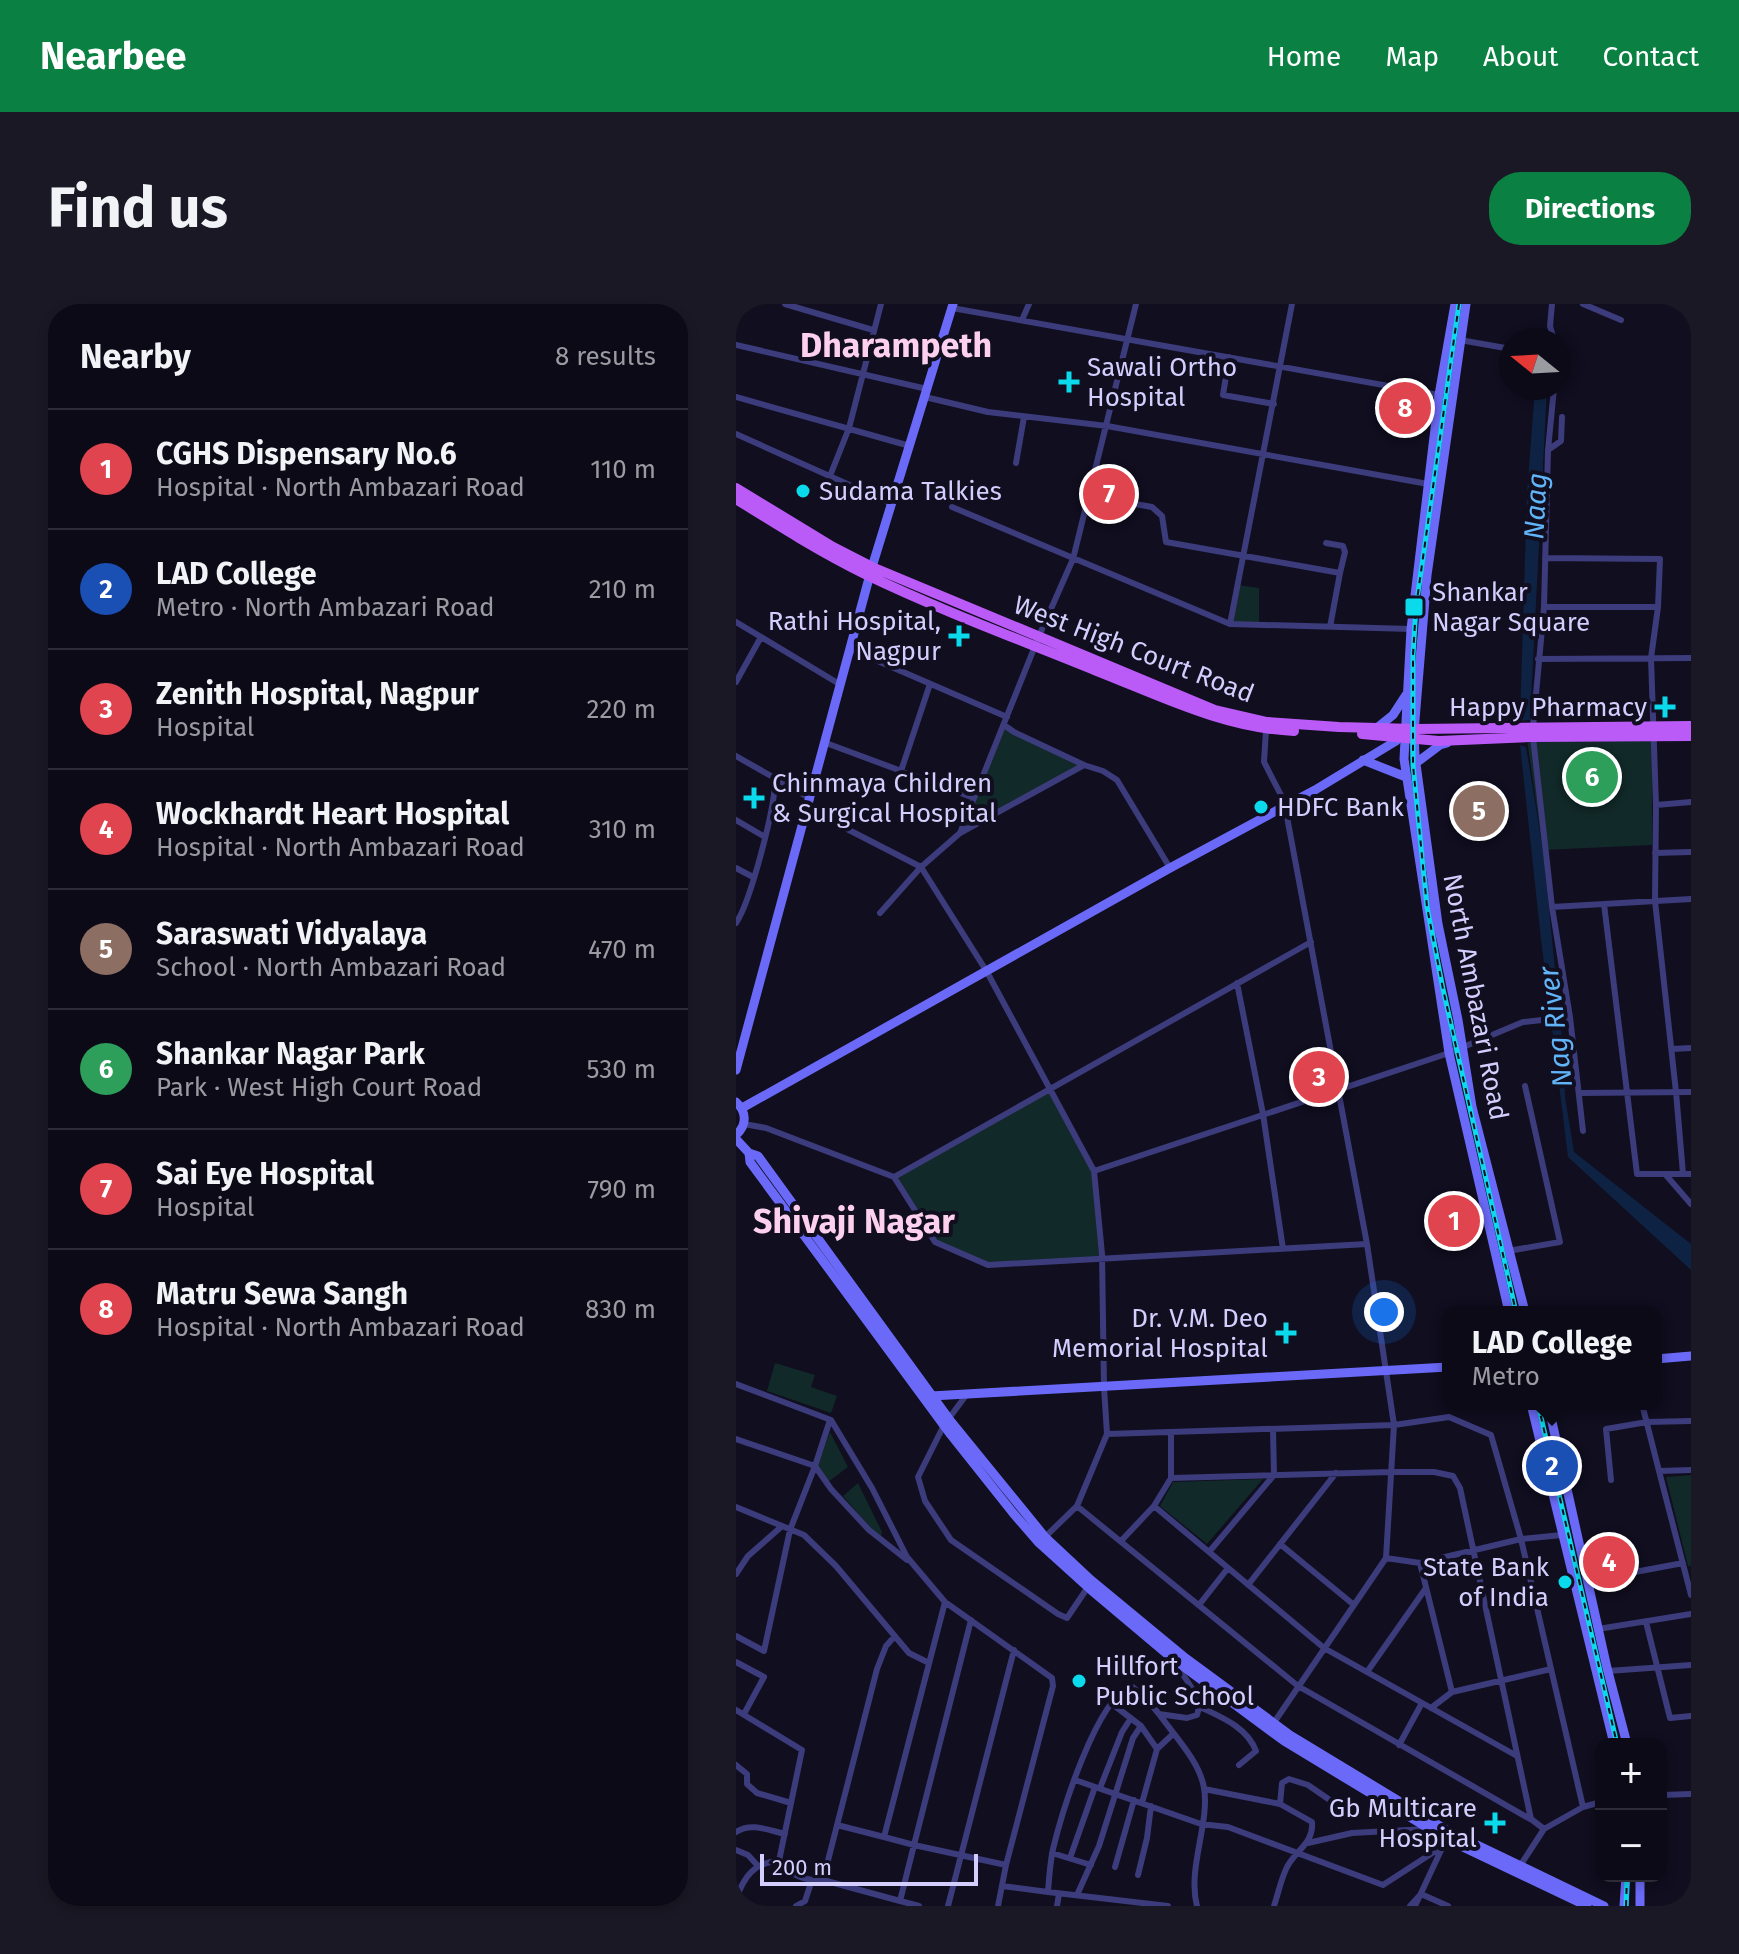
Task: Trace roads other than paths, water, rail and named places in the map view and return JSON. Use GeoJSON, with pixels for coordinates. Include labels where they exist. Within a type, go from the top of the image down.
{"type":"FeatureCollection","features":[{"type":"Feature","properties":{"kind":"main road","name":"West High Court Road"},"geometry":{"type":"LineString","coordinates":[[736,488],[871,572]]}},
{"type":"Feature","properties":{"kind":"main road","name":"West High Court Road"},"geometry":{"type":"LineString","coordinates":[[736,499],[829,555],[1214,717],[1266,730],[1653,732],[1691,736]]}},
{"type":"Feature","properties":{"kind":"main road","name":"West High Court Road"},"geometry":{"type":"LineString","coordinates":[[1037,641],[1215,710],[1267,722],[1378,727],[1459,741],[1533,733]]}},
{"type":"Feature","properties":{"kind":"main road","name":"West High Court Road"},"geometry":{"type":"LineString","coordinates":[[1653,732],[1691,726]]}},
{"type":"Feature","properties":{"kind":"street"},"geometry":{"type":"LineString","coordinates":[[736,314],[740,304]]}},
{"type":"Feature","properties":{"kind":"street"},"geometry":{"type":"LineString","coordinates":[[785,304],[873,330]]}},
{"type":"Feature","properties":{"kind":"street"},"geometry":{"type":"LineString","coordinates":[[830,476],[849,428],[881,304]]}},
{"type":"Feature","properties":{"kind":"street"},"geometry":{"type":"LineString","coordinates":[[1022,320],[1029,304]]}},
{"type":"Feature","properties":{"kind":"street"},"geometry":{"type":"LineString","coordinates":[[960,833],[1073,559],[1136,304]]}},
{"type":"Feature","properties":{"kind":"street"},"geometry":{"type":"LineString","coordinates":[[1230,624],[1292,304]]}},
{"type":"Feature","properties":{"kind":"street","name":"North Ambazari Road"},"geometry":{"type":"LineString","coordinates":[[1455,304],[1439,395],[1411,629],[1405,732],[1406,777],[1449,1053],[1508,1306]]}},
{"type":"Feature","properties":{"kind":"street","name":"North Ambazari Road"},"geometry":{"type":"LineString","coordinates":[[1466,304],[1405,732],[1416,763],[1438,924],[1472,1107],[1523,1306]]}},
{"type":"Feature","properties":{"kind":"street"},"geometry":{"type":"LineString","coordinates":[[1551,328],[1552,304]]}},
{"type":"Feature","properties":{"kind":"street"},"geometry":{"type":"LineString","coordinates":[[1583,304],[1621,320]]}},
{"type":"Feature","properties":{"kind":"street"},"geometry":{"type":"LineString","coordinates":[[736,1070],[871,572],[953,306],[1439,395]]}},
{"type":"Feature","properties":{"kind":"street"},"geometry":{"type":"LineString","coordinates":[[1460,340],[1499,347]]}},
{"type":"Feature","properties":{"kind":"street"},"geometry":{"type":"LineString","coordinates":[[736,345],[861,374],[988,412],[1107,426],[1428,484]]}},
{"type":"Feature","properties":{"kind":"street"},"geometry":{"type":"LineString","coordinates":[[1229,357],[1223,395],[1274,404]]}},
{"type":"Feature","properties":{"kind":"street"},"geometry":{"type":"LineString","coordinates":[[736,397],[910,446]]}},
{"type":"Feature","properties":{"kind":"street"},"geometry":{"type":"LineString","coordinates":[[1553,400],[1548,450],[1544,607],[1533,733],[1552,907],[1583,1131]]}},
{"type":"Feature","properties":{"kind":"street"},"geometry":{"type":"LineString","coordinates":[[1016,463],[1024,417]]}},
{"type":"Feature","properties":{"kind":"street"},"geometry":{"type":"LineString","coordinates":[[1548,450],[1561,441],[1562,417]]}},
{"type":"Feature","properties":{"kind":"street"},"geometry":{"type":"LineString","coordinates":[[736,434],[892,504]]}},
{"type":"Feature","properties":{"kind":"street"},"geometry":{"type":"LineString","coordinates":[[1090,496],[1152,507],[1162,516],[1163,539],[1166,542],[1340,573]]}},
{"type":"Feature","properties":{"kind":"street"},"geometry":{"type":"LineString","coordinates":[[952,507],[1230,624],[1411,629]]}},
{"type":"Feature","properties":{"kind":"street"},"geometry":{"type":"LineString","coordinates":[[1326,543],[1343,546],[1345,552],[1330,627]]}},
{"type":"Feature","properties":{"kind":"street"},"geometry":{"type":"LineString","coordinates":[[1545,558],[1660,559],[1651,658],[1656,805],[1655,901],[1680,1136],[1687,1174],[1637,1174],[1604,904]]}},
{"type":"Feature","properties":{"kind":"street"},"geometry":{"type":"LineString","coordinates":[[1544,607],[1658,607]]}},
{"type":"Feature","properties":{"kind":"street"},"geometry":{"type":"LineString","coordinates":[[736,622],[841,685]]}},
{"type":"Feature","properties":{"kind":"street"},"geometry":{"type":"LineString","coordinates":[[736,682],[761,637]]}},
{"type":"Feature","properties":{"kind":"street"},"geometry":{"type":"LineString","coordinates":[[850,649],[1006,721],[1014,732],[1117,780],[1170,868]]}},
{"type":"Feature","properties":{"kind":"street"},"geometry":{"type":"LineString","coordinates":[[1538,659],[1691,658]]}},
{"type":"Feature","properties":{"kind":"street"},"geometry":{"type":"LineString","coordinates":[[901,771],[930,684]]}},
{"type":"Feature","properties":{"kind":"street"},"geometry":{"type":"LineString","coordinates":[[1378,727],[1393,715],[1408,692]]}},
{"type":"Feature","properties":{"kind":"street"},"geometry":{"type":"LineString","coordinates":[[1266,730],[1264,762],[1285,805],[1340,1089],[1394,1425],[1386,1558],[1270,1727]]}},
{"type":"Feature","properties":{"kind":"street"},"geometry":{"type":"LineString","coordinates":[[1405,732],[1396,741],[1315,790],[1170,868],[987,973],[739,1105],[744,1124],[736,1137],[749,1153],[750,1162],[947,1422],[1042,1540],[1088,1587],[1173,1659],[1270,1727],[1428,1829],[1604,1906]]}},
{"type":"Feature","properties":{"kind":"street"},"geometry":{"type":"LineString","coordinates":[[1416,763],[1440,745],[1459,741]]}},
{"type":"Feature","properties":{"kind":"street"},"geometry":{"type":"LineString","coordinates":[[826,743],[974,798]]}},
{"type":"Feature","properties":{"kind":"street"},"geometry":{"type":"LineString","coordinates":[[736,756],[775,778],[810,804],[921,867],[987,973],[1094,1171],[1102,1259],[1107,1434],[1077,1506],[1042,1540]]}},
{"type":"Feature","properties":{"kind":"street"},"geometry":{"type":"LineString","coordinates":[[1363,760],[1406,777]]}},
{"type":"Feature","properties":{"kind":"street"},"geometry":{"type":"LineString","coordinates":[[880,913],[921,867],[960,833],[1084,765]]}},
{"type":"Feature","properties":{"kind":"street"},"geometry":{"type":"LineString","coordinates":[[736,925],[765,837],[775,794],[775,778]]}},
{"type":"Feature","properties":{"kind":"street"},"geometry":{"type":"LineString","coordinates":[[1656,805],[1691,802]]}},
{"type":"Feature","properties":{"kind":"street"},"geometry":{"type":"LineString","coordinates":[[736,820],[765,837]]}},
{"type":"Feature","properties":{"kind":"street"},"geometry":{"type":"LineString","coordinates":[[1655,853],[1691,852]]}},
{"type":"Feature","properties":{"kind":"street"},"geometry":{"type":"LineString","coordinates":[[736,868],[753,877]]}},
{"type":"Feature","properties":{"kind":"street"},"geometry":{"type":"LineString","coordinates":[[1552,907],[1691,899]]}},
{"type":"Feature","properties":{"kind":"street"},"geometry":{"type":"LineString","coordinates":[[894,1177],[1311,942]]}},
{"type":"Feature","properties":{"kind":"street"},"geometry":{"type":"LineString","coordinates":[[1237,983],[1263,1114],[1283,1249]]}},
{"type":"Feature","properties":{"kind":"street"},"geometry":{"type":"LineString","coordinates":[[1094,1171],[1449,1053],[1523,1022],[1569,1017]]}},
{"type":"Feature","properties":{"kind":"street"},"geometry":{"type":"LineString","coordinates":[[1672,1049],[1691,1048]]}},
{"type":"Feature","properties":{"kind":"street"},"geometry":{"type":"LineString","coordinates":[[1509,1251],[1560,1242],[1525,1086]]}},
{"type":"Feature","properties":{"kind":"street"},"geometry":{"type":"LineString","coordinates":[[1580,1093],[1691,1092]]}},
{"type":"Feature","properties":{"kind":"street"},"geometry":{"type":"LineString","coordinates":[[744,1124],[766,1128],[894,1177],[935,1242],[988,1265],[1367,1244]]}},
{"type":"Feature","properties":{"kind":"street"},"geometry":{"type":"LineString","coordinates":[[1680,1136],[1691,1135]]}},
{"type":"Feature","properties":{"kind":"street"},"geometry":{"type":"LineString","coordinates":[[1665,1174],[1691,1204]]}},
{"type":"Feature","properties":{"kind":"street"},"geometry":{"type":"LineString","coordinates":[[1662,1358],[1691,1356]]}},
{"type":"Feature","properties":{"kind":"street"},"geometry":{"type":"LineString","coordinates":[[928,1396],[1442,1367]]}},
{"type":"Feature","properties":{"kind":"street"},"geometry":{"type":"LineString","coordinates":[[736,1384],[831,1420],[872,1488],[907,1557],[945,1602],[1052,1678],[998,1906]]}},
{"type":"Feature","properties":{"kind":"street"},"geometry":{"type":"LineString","coordinates":[[967,1394],[947,1422],[918,1477],[925,1501],[951,1540],[1058,1614],[1067,1618],[1088,1587]]}},
{"type":"Feature","properties":{"kind":"street"},"geometry":{"type":"LineString","coordinates":[[1532,1410],[1612,1738]]}},
{"type":"Feature","properties":{"kind":"street"},"geometry":{"type":"LineString","coordinates":[[1549,1410],[1625,1738]]}},
{"type":"Feature","properties":{"kind":"street"},"geometry":{"type":"LineString","coordinates":[[1644,1410],[1683,1563],[1688,1571],[1691,1595]]}},
{"type":"Feature","properties":{"kind":"street"},"geometry":{"type":"LineString","coordinates":[[1107,1434],[1394,1425],[1449,1417],[1491,1435],[1521,1539],[1583,1807]]}},
{"type":"Feature","properties":{"kind":"street"},"geometry":{"type":"LineString","coordinates":[[736,1636],[764,1651],[790,1530],[831,1420]]}},
{"type":"Feature","properties":{"kind":"street"},"geometry":{"type":"LineString","coordinates":[[1611,1480],[1606,1429],[1647,1422],[1691,1421]]}},
{"type":"Feature","properties":{"kind":"street"},"geometry":{"type":"LineString","coordinates":[[1209,1552],[1274,1475],[1273,1429]]}},
{"type":"Feature","properties":{"kind":"street"},"geometry":{"type":"LineString","coordinates":[[1121,1541],[1154,1506],[1171,1478],[1171,1432]]}},
{"type":"Feature","properties":{"kind":"street"},"geometry":{"type":"LineString","coordinates":[[736,1439],[815,1466],[831,1489],[869,1530],[918,1570]]}},
{"type":"Feature","properties":{"kind":"street"},"geometry":{"type":"LineString","coordinates":[[1659,1471],[1691,1470]]}},
{"type":"Feature","properties":{"kind":"street"},"geometry":{"type":"LineString","coordinates":[[1171,1478],[1391,1472],[1434,1472],[1453,1476],[1460,1488],[1531,1819]]}},
{"type":"Feature","properties":{"kind":"street"},"geometry":{"type":"LineString","coordinates":[[1248,1585],[1336,1473]]}},
{"type":"Feature","properties":{"kind":"street"},"geometry":{"type":"LineString","coordinates":[[1077,1506],[1298,1686],[1544,1829]]}},
{"type":"Feature","properties":{"kind":"street"},"geometry":{"type":"LineString","coordinates":[[1154,1506],[1324,1648],[1517,1756]]}},
{"type":"Feature","properties":{"kind":"street"},"geometry":{"type":"LineString","coordinates":[[736,1507],[804,1535],[836,1566],[909,1653],[929,1663]]}},
{"type":"Feature","properties":{"kind":"street"},"geometry":{"type":"LineString","coordinates":[[736,1574],[748,1556],[781,1527]]}},
{"type":"Feature","properties":{"kind":"street"},"geometry":{"type":"LineString","coordinates":[[1386,1558],[1420,1563],[1521,1539],[1562,1535]]}},
{"type":"Feature","properties":{"kind":"street"},"geometry":{"type":"LineString","coordinates":[[1042,1540],[1270,1727],[1446,1839]]}},
{"type":"Feature","properties":{"kind":"street"},"geometry":{"type":"LineString","coordinates":[[1280,1544],[1354,1605]]}},
{"type":"Feature","properties":{"kind":"street"},"geometry":{"type":"LineString","coordinates":[[1420,1563],[1452,1692]]}},
{"type":"Feature","properties":{"kind":"street"},"geometry":{"type":"LineString","coordinates":[[1587,1581],[1683,1563]]}},
{"type":"Feature","properties":{"kind":"street"},"geometry":{"type":"LineString","coordinates":[[1199,1605],[1228,1568]]}},
{"type":"Feature","properties":{"kind":"street"},"geometry":{"type":"LineString","coordinates":[[1367,1672],[1426,1588]]}},
{"type":"Feature","properties":{"kind":"street"},"geometry":{"type":"LineString","coordinates":[[884,1837],[945,1602]]}},
{"type":"Feature","properties":{"kind":"street"},"geometry":{"type":"LineString","coordinates":[[1598,1629],[1691,1614]]}},
{"type":"Feature","properties":{"kind":"street"},"geometry":{"type":"LineString","coordinates":[[900,1901],[971,1620]]}},
{"type":"Feature","properties":{"kind":"street"},"geometry":{"type":"LineString","coordinates":[[1646,1622],[1670,1718],[1691,1716]]}},
{"type":"Feature","properties":{"kind":"street"},"geometry":{"type":"LineString","coordinates":[[823,1880],[877,1669],[886,1646],[895,1636]]}},
{"type":"Feature","properties":{"kind":"street"},"geometry":{"type":"LineString","coordinates":[[948,1906],[1014,1650]]}},
{"type":"Feature","properties":{"kind":"street"},"geometry":{"type":"LineString","coordinates":[[1159,1714],[1187,1718],[1197,1715],[1200,1707],[1173,1659]]}},
{"type":"Feature","properties":{"kind":"street"},"geometry":{"type":"LineString","coordinates":[[736,1662],[764,1677],[744,1714]]}},
{"type":"Feature","properties":{"kind":"street"},"geometry":{"type":"LineString","coordinates":[[1596,1673],[1691,1665]]}},
{"type":"Feature","properties":{"kind":"street"},"geometry":{"type":"LineString","coordinates":[[1431,1708],[1452,1692],[1551,1669]]}},
{"type":"Feature","properties":{"kind":"street"},"geometry":{"type":"LineString","coordinates":[[1048,1892],[1052,1853],[1090,1741],[1111,1703],[1121,1691],[1131,1686],[1159,1714],[1199,1774],[1204,1789],[1195,1880],[1197,1906]]}},
{"type":"Feature","properties":{"kind":"street"},"geometry":{"type":"LineString","coordinates":[[1111,1703],[1141,1726],[1157,1749]]}},
{"type":"Feature","properties":{"kind":"street"},"geometry":{"type":"LineString","coordinates":[[1399,1745],[1422,1703]]}},
{"type":"Feature","properties":{"kind":"street"},"geometry":{"type":"LineString","coordinates":[[1200,1707],[1235,1725],[1253,1743],[1256,1751],[1239,1765]]}},
{"type":"Feature","properties":{"kind":"street"},"geometry":{"type":"LineString","coordinates":[[736,1710],[802,1750],[779,1861],[785,1870],[812,1880],[823,1880],[919,1906]]}},
{"type":"Feature","properties":{"kind":"street"},"geometry":{"type":"LineString","coordinates":[[1070,1858],[1098,1787],[1131,1718]]}},
{"type":"Feature","properties":{"kind":"street"},"geometry":{"type":"LineString","coordinates":[[1077,1895],[1091,1865],[1133,1738],[1141,1726]]}},
{"type":"Feature","properties":{"kind":"street"},"geometry":{"type":"LineString","coordinates":[[1115,1867],[1157,1749],[1173,1734]]}},
{"type":"Feature","properties":{"kind":"street"},"geometry":{"type":"LineString","coordinates":[[736,1765],[747,1774],[747,1784],[751,1790],[791,1803]]}},
{"type":"Feature","properties":{"kind":"street"},"geometry":{"type":"LineString","coordinates":[[1280,1804],[1282,1783],[1289,1779],[1308,1785],[1337,1805]]}},
{"type":"Feature","properties":{"kind":"street"},"geometry":{"type":"LineString","coordinates":[[1075,1780],[1201,1824],[1228,1827],[1383,1885],[1446,1839]]}},
{"type":"Feature","properties":{"kind":"street"},"geometry":{"type":"LineString","coordinates":[[1204,1789],[1280,1804],[1312,1822],[1313,1830],[1308,1843],[1287,1867],[1274,1906]]}},
{"type":"Feature","properties":{"kind":"street"},"geometry":{"type":"LineString","coordinates":[[1667,1795],[1691,1794]]}},
{"type":"Feature","properties":{"kind":"street"},"geometry":{"type":"LineString","coordinates":[[1518,1870],[1544,1829],[1595,1804]]}},
{"type":"Feature","properties":{"kind":"street"},"geometry":{"type":"LineString","coordinates":[[1138,1875],[1151,1806]]}},
{"type":"Feature","properties":{"kind":"street"},"geometry":{"type":"LineString","coordinates":[[837,1825],[1006,1865]]}},
{"type":"Feature","properties":{"kind":"street"},"geometry":{"type":"LineString","coordinates":[[736,1832],[747,1826],[785,1834]]}},
{"type":"Feature","properties":{"kind":"street"},"geometry":{"type":"LineString","coordinates":[[1308,1843],[1352,1833],[1428,1829]]}},
{"type":"Feature","properties":{"kind":"street"},"geometry":{"type":"LineString","coordinates":[[1412,1906],[1421,1894],[1446,1839]]}},
{"type":"Feature","properties":{"kind":"street"},"geometry":{"type":"LineString","coordinates":[[736,1850],[748,1855],[758,1866]]}},
{"type":"Feature","properties":{"kind":"street"},"geometry":{"type":"LineString","coordinates":[[1052,1853],[1091,1865]]}},
{"type":"Feature","properties":{"kind":"street"},"geometry":{"type":"LineString","coordinates":[[736,1899],[752,1870],[765,1861],[779,1861]]}},
{"type":"Feature","properties":{"kind":"street"},"geometry":{"type":"LineString","coordinates":[[1518,1870],[1567,1901],[1587,1906]]}},
{"type":"Feature","properties":{"kind":"street"},"geometry":{"type":"LineString","coordinates":[[796,1906],[805,1901],[812,1880]]}},
{"type":"Feature","properties":{"kind":"street"},"geometry":{"type":"LineString","coordinates":[[1624,1906],[1626,1882]]}},
{"type":"Feature","properties":{"kind":"street"},"geometry":{"type":"LineString","coordinates":[[1640,1882],[1640,1906]]}},
{"type":"Feature","properties":{"kind":"street"},"geometry":{"type":"LineString","coordinates":[[1002,1886],[1167,1906]]}},
{"type":"Feature","properties":{"kind":"street"},"geometry":{"type":"LineString","coordinates":[[1057,1906],[1059,1894]]}},
{"type":"Feature","properties":{"kind":"street"},"geometry":{"type":"LineString","coordinates":[[1421,1894],[1448,1906]]}},
{"type":"Feature","properties":{"kind":"water","name":"Naag"},"geometry":{"type":"Polygon","coordinates":[[[1534,400],[1546,400],[1530,720],[1520,721],[1527,494],[1534,400]]]}},
{"type":"Feature","properties":{"kind":"water","name":"Nag River"},"geometry":{"type":"Polygon","coordinates":[[[1520,745],[1526,747],[1543,850],[1564,1058],[1565,1097],[1574,1152],[1691,1244],[1691,1270],[1568,1157],[1520,745]]]}},
{"type":"Feature","properties":{"kind":"railway"},"geometry":{"type":"LineString","coordinates":[[1459,304],[1416,607],[1413,765],[1427,907],[1515,1306]]}},
{"type":"Feature","properties":{"kind":"railway"},"geometry":{"type":"LineString","coordinates":[[1539,1410],[1616,1738]]}},
{"type":"Feature","properties":{"kind":"railway"},"geometry":{"type":"LineString","coordinates":[[1626,1906],[1627,1882]]}},
{"type":"Feature","properties":{"kind":"place","name":"Sawali Ortho Hospital"},"geometry":{"type":"Point","coordinates":[1069,382]}},
{"type":"Feature","properties":{"kind":"place","name":"Matru Sewa Sangh"},"geometry":{"type":"Point","coordinates":[1405,408]}},
{"type":"Feature","properties":{"kind":"place","name":"Sudama Talkies"},"geometry":{"type":"Point","coordinates":[803,491]}},
{"type":"Feature","properties":{"kind":"place","name":"Sai Eye Hospital"},"geometry":{"type":"Point","coordinates":[1109,494]}},
{"type":"Feature","properties":{"kind":"place","name":"Shankar Nagar Square"},"geometry":{"type":"Point","coordinates":[1414,607]}},
{"type":"Feature","properties":{"kind":"place","name":"Rathi Hospital, Nagpur"},"geometry":{"type":"Point","coordinates":[959,636]}},
{"type":"Feature","properties":{"kind":"place","name":"Happy Pharmacy"},"geometry":{"type":"Point","coordinates":[1665,707]}},
{"type":"Feature","properties":{"kind":"place","name":"Shankar Nagar Park"},"geometry":{"type":"Point","coordinates":[1592,777]}},
{"type":"Feature","properties":{"kind":"place","name":"Chinmaya Children & Surgical Hospital"},"geometry":{"type":"Point","coordinates":[754,798]}},
{"type":"Feature","properties":{"kind":"place","name":"HDFC Bank"},"geometry":{"type":"Point","coordinates":[1261,807]}},
{"type":"Feature","properties":{"kind":"place","name":"Saraswati Vidyalaya"},"geometry":{"type":"Point","coordinates":[1479,811]}},
{"type":"Feature","properties":{"kind":"place","name":"Zenith Hospital, Nagpur"},"geometry":{"type":"Point","coordinates":[1319,1077]}},
{"type":"Feature","properties":{"kind":"place","name":"CGHS Dispensary No.6"},"geometry":{"type":"Point","coordinates":[1454,1221]}},
{"type":"Feature","properties":{"kind":"place","name":"Dr. V.M. Deo Memorial Hospital"},"geometry":{"type":"Point","coordinates":[1286,1333]}},
{"type":"Feature","properties":{"kind":"place","name":"LAD College"},"geometry":{"type":"Point","coordinates":[1552,1466]}},
{"type":"Feature","properties":{"kind":"place","name":"Wockhardt Heart Hospital"},"geometry":{"type":"Point","coordinates":[1609,1562]}},
{"type":"Feature","properties":{"kind":"place","name":"State Bank of India"},"geometry":{"type":"Point","coordinates":[1565,1582]}},
{"type":"Feature","properties":{"kind":"place","name":"Hillfort Public School"},"geometry":{"type":"Point","coordinates":[1079,1681]}},
{"type":"Feature","properties":{"kind":"place","name":"Gb Multicare Hospital"},"geometry":{"type":"Point","coordinates":[1495,1823]}},
{"type":"Feature","properties":{"kind":"district","name":"Dharampeth"},"geometry":{"type":"Point","coordinates":[896,345]}},
{"type":"Feature","properties":{"kind":"district","name":"Shivaji Nagar"},"geometry":{"type":"Point","coordinates":[854,1221]}}]}
